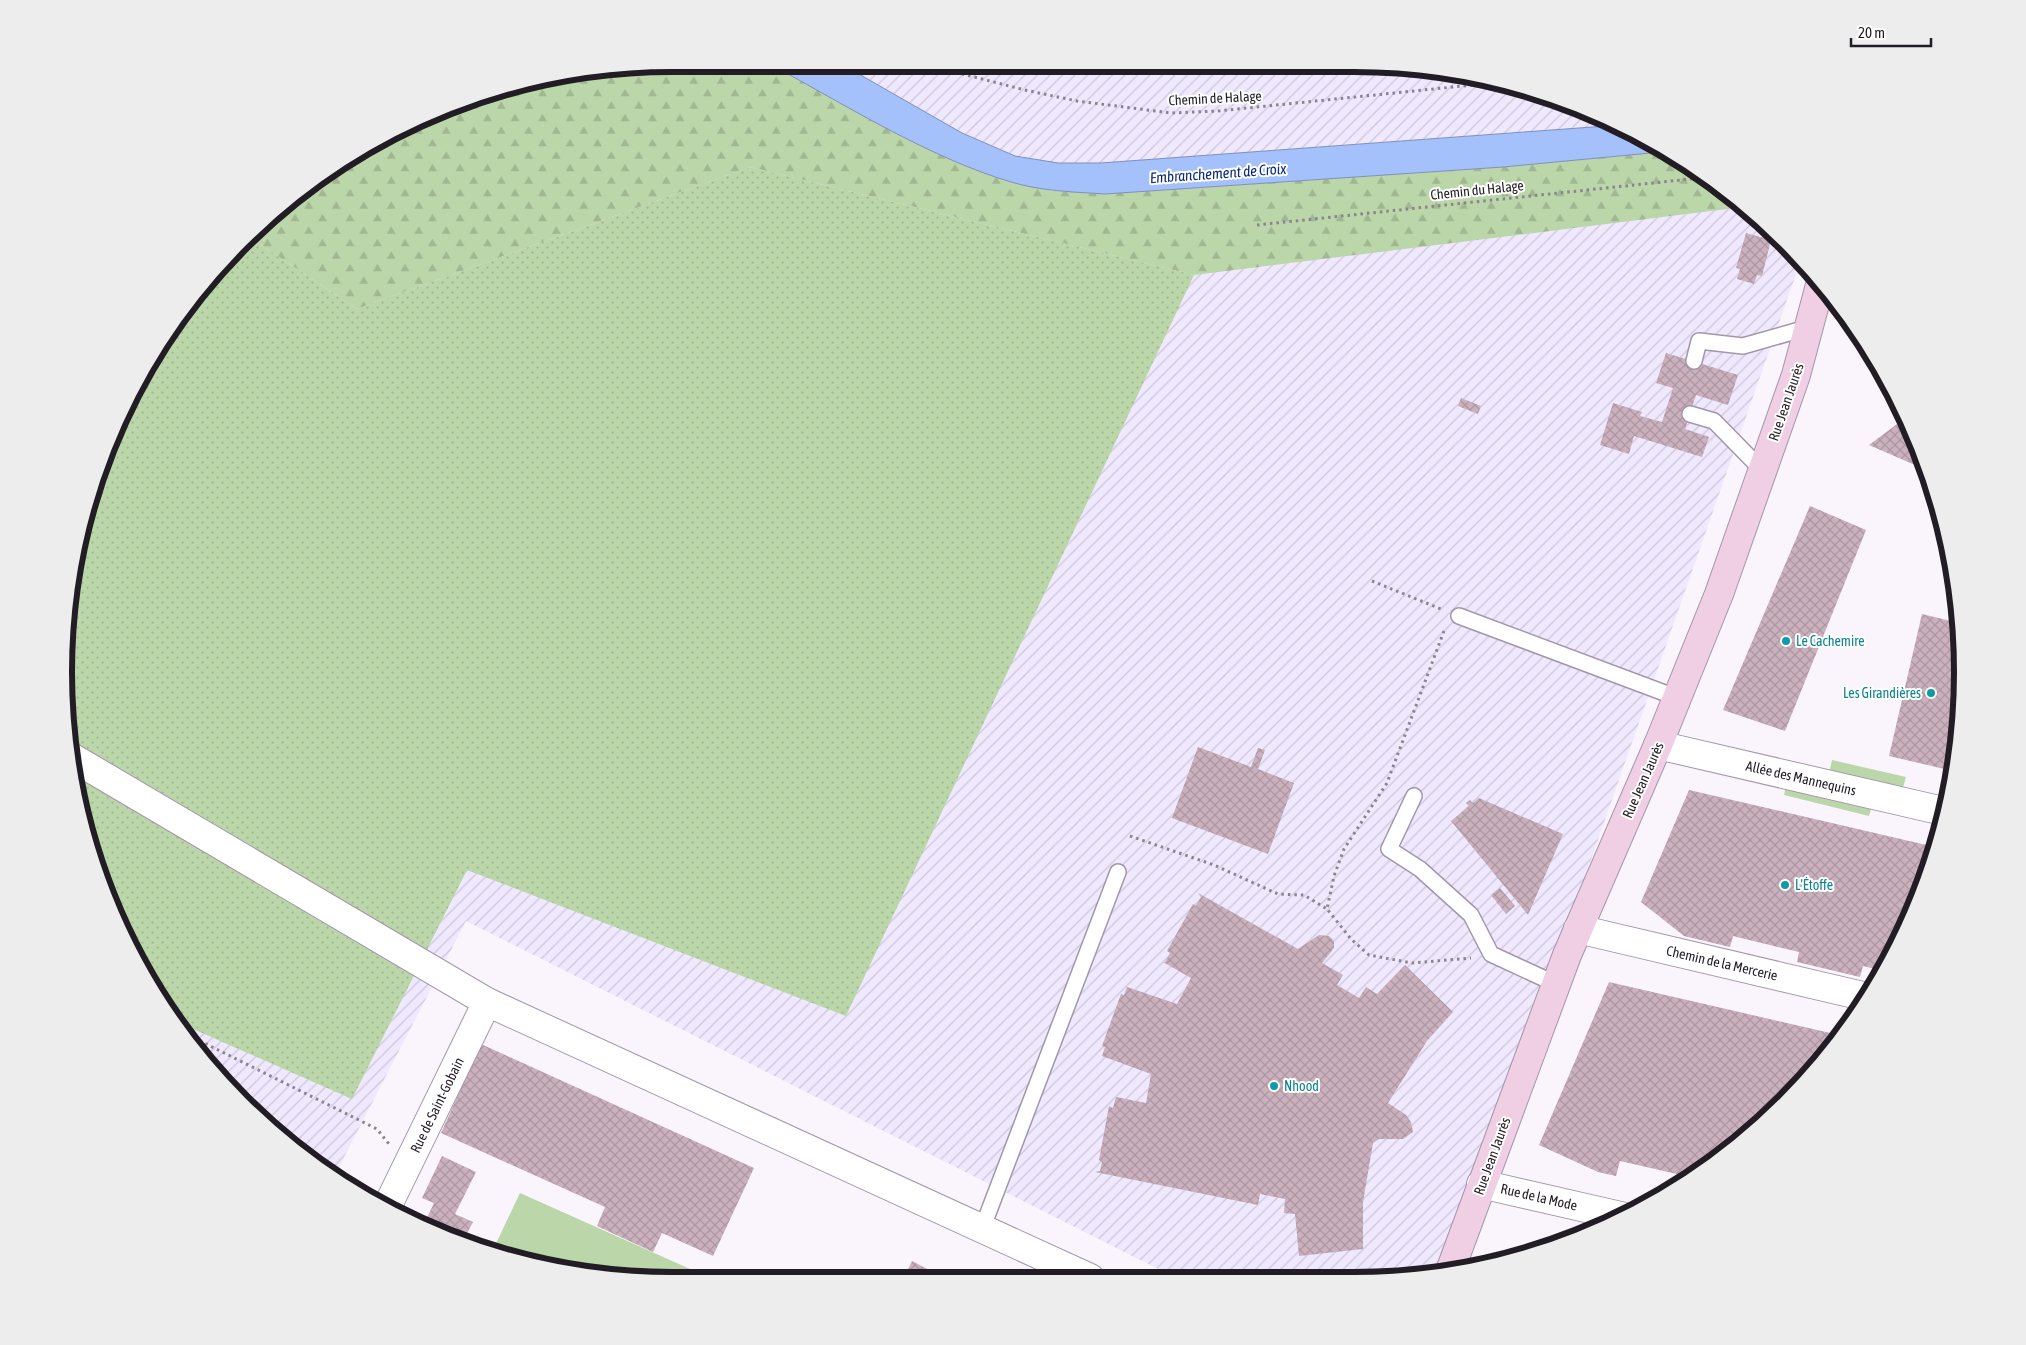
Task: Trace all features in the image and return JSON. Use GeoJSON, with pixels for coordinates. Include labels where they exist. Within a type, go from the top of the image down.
{"type":"FeatureCollection","features":[{"type":"Feature","properties":{"kind":"main road","name":"Rue Jean Jaurès"},"geometry":{"type":"LineString","coordinates":[[1453,1264],[1556,984],[1678,698],[1719,594],[1763,471],[1820,295]]}},
{"type":"Feature","properties":{"kind":"street","name":"Allée des Mannequins"},"geometry":{"type":"LineString","coordinates":[[1658,745],[1938,809]]}},
{"type":"Feature","properties":{"kind":"street"},"geometry":{"type":"LineString","coordinates":[[80,763],[488,1002],[1077,1272]]}},
{"type":"Feature","properties":{"kind":"street","name":"Chemin de la Mercerie"},"geometry":{"type":"LineString","coordinates":[[1578,929],[1859,995]]}},
{"type":"Feature","properties":{"kind":"street","name":"Rue de Saint-Gobain"},"geometry":{"type":"LineString","coordinates":[[390,1202],[488,1002]]}},
{"type":"Feature","properties":{"kind":"street","name":"Rue de la Mode"},"geometry":{"type":"LineString","coordinates":[[1481,1184],[1612,1214]]}},
{"type":"Feature","properties":{"kind":"lane"},"geometry":{"type":"LineString","coordinates":[[1694,361],[1700,340],[1743,346],[1810,327]]}},
{"type":"Feature","properties":{"kind":"lane"},"geometry":{"type":"LineString","coordinates":[[1690,414],[1714,421],[1763,471]]}},
{"type":"Feature","properties":{"kind":"lane"},"geometry":{"type":"LineString","coordinates":[[1459,616],[1678,698]]}},
{"type":"Feature","properties":{"kind":"lane"},"geometry":{"type":"LineString","coordinates":[[1414,796],[1389,849],[1420,869],[1471,915],[1491,954],[1556,984]]}},
{"type":"Feature","properties":{"kind":"lane"},"geometry":{"type":"LineString","coordinates":[[982,1229],[1118,872]]}},
{"type":"Feature","properties":{"kind":"path","name":"Chemin de Halage"},"geometry":{"type":"LineString","coordinates":[[955,72],[1052,96],[1112,107],[1170,113],[1218,111],[1474,85]]}},
{"type":"Feature","properties":{"kind":"path","name":"Chemin du Halage"},"geometry":{"type":"LineString","coordinates":[[1257,225],[1694,179]]}},
{"type":"Feature","properties":{"kind":"path"},"geometry":{"type":"LineString","coordinates":[[1130,836],[1214,865],[1278,894],[1304,894],[1328,909]]}},
{"type":"Feature","properties":{"kind":"path"},"geometry":{"type":"LineString","coordinates":[[197,1040],[377,1129],[389,1144],[403,1174]]}},
{"type":"Feature","properties":{"kind":"shaded area"},"geometry":{"type":"Polygon","coordinates":[[[672,72],[1354,72],[1393,74],[1471,84],[1509,93],[1546,104],[1619,134],[1654,153],[1719,196],[1749,221],[1798,269],[1449,1264],[1393,1271],[1164,1272],[466,921],[338,1170],[307,1149],[248,1097],[196,1038],[153,972],[134,938],[104,865],[84,790],[74,712],[72,672],[74,633],[84,555],[104,480],[134,407],[153,372],[196,307],[248,248],[307,196],[372,153],[407,134],[480,104],[517,93],[555,84],[633,74],[672,72]]]}},
{"type":"Feature","properties":{"kind":"green space"},"geometry":{"type":"Polygon","coordinates":[[[672,72],[784,72],[905,138],[1011,182],[1055,191],[1105,194],[1503,167],[1653,153],[1719,196],[1734,208],[1194,275],[750,167],[357,309],[261,245],[272,226],[307,196],[372,153],[407,134],[443,118],[480,104],[555,84],[633,74],[672,72]]]}},
{"type":"Feature","properties":{"kind":"green space"},"geometry":{"type":"Polygon","coordinates":[[[750,167],[1194,275],[846,1016],[467,870],[352,1099],[188,1027],[153,972],[134,938],[118,902],[104,865],[84,790],[74,712],[72,672],[78,594],[84,555],[104,480],[134,407],[153,372],[196,307],[248,248],[272,226],[261,245],[357,309],[750,167]]]}},
{"type":"Feature","properties":{"kind":"green space"},"geometry":{"type":"Polygon","coordinates":[[[1832,760],[1906,777],[1902,791],[1829,774],[1832,760]]]}},
{"type":"Feature","properties":{"kind":"green space"},"geometry":{"type":"Polygon","coordinates":[[[1787,781],[1873,802],[1869,816],[1784,795],[1787,781]]]}},
{"type":"Feature","properties":{"kind":"green space"},"geometry":{"type":"Polygon","coordinates":[[[520,1193],[697,1272],[633,1271],[594,1267],[555,1261],[495,1245],[520,1193]]]}},
{"type":"Feature","properties":{"kind":"water","name":"Embranchement de Croix"},"geometry":{"type":"Polygon","coordinates":[[[784,72],[855,72],[962,133],[1015,156],[1058,163],[1101,163],[1602,126],[1653,153],[1503,167],[1105,194],[1057,191],[1011,182],[951,160],[863,116],[784,72]]]}},
{"type":"Feature","properties":{"kind":"building"},"geometry":{"type":"Polygon","coordinates":[[[1746,233],[1771,241],[1762,276],[1757,275],[1754,284],[1737,279],[1740,269],[1736,268],[1746,233]]]}},
{"type":"Feature","properties":{"kind":"building"},"geometry":{"type":"Polygon","coordinates":[[[1666,353],[1738,375],[1728,405],[1696,395],[1685,429],[1709,437],[1702,457],[1634,436],[1629,454],[1600,445],[1613,403],[1642,412],[1640,416],[1662,422],[1673,388],[1656,383],[1666,353]]]}},
{"type":"Feature","properties":{"kind":"building"},"geometry":{"type":"Polygon","coordinates":[[[1461,398],[1481,406],[1478,414],[1458,406],[1461,398]]]}},
{"type":"Feature","properties":{"kind":"building"},"geometry":{"type":"Polygon","coordinates":[[[1899,423],[1917,466],[1869,445],[1899,423]]]}},
{"type":"Feature","properties":{"kind":"building","name":"Le Cachemire"},"geometry":{"type":"Polygon","coordinates":[[[1810,506],[1866,530],[1785,731],[1723,710],[1810,506]]]}},
{"type":"Feature","properties":{"kind":"building","name":"Les Girandières"},"geometry":{"type":"Polygon","coordinates":[[[1922,614],[1951,621],[1954,672],[1952,712],[1945,769],[1889,756],[1922,614]]]}},
{"type":"Feature","properties":{"kind":"building"},"geometry":{"type":"Polygon","coordinates":[[[1198,747],[1251,767],[1258,748],[1265,750],[1258,769],[1294,783],[1268,854],[1172,818],[1198,747]]]}},
{"type":"Feature","properties":{"kind":"building","name":"L’Étoffe"},"geometry":{"type":"Polygon","coordinates":[[[1689,790],[1928,845],[1908,902],[1892,938],[1875,969],[1863,966],[1860,977],[1797,962],[1799,952],[1733,936],[1730,947],[1684,936],[1641,902],[1689,790]]]}},
{"type":"Feature","properties":{"kind":"building"},"geometry":{"type":"Polygon","coordinates":[[[1479,798],[1563,834],[1528,915],[1451,821],[1469,806],[1466,803],[1470,800],[1473,803],[1479,798]]]}},
{"type":"Feature","properties":{"kind":"building"},"geometry":{"type":"Polygon","coordinates":[[[1500,888],[1515,906],[1506,914],[1491,895],[1500,888]]]}},
{"type":"Feature","properties":{"kind":"building","name":"Nhood"},"geometry":{"type":"Polygon","coordinates":[[[1198,893],[1298,949],[1319,935],[1329,936],[1334,941],[1334,948],[1322,963],[1343,975],[1337,985],[1359,998],[1366,987],[1377,994],[1405,965],[1453,1012],[1427,1041],[1388,1103],[1406,1115],[1411,1122],[1413,1132],[1403,1139],[1379,1139],[1373,1143],[1363,1202],[1363,1249],[1299,1256],[1295,1214],[1284,1213],[1285,1199],[1260,1194],[1258,1205],[1095,1172],[1100,1171],[1102,1162],[1099,1160],[1109,1106],[1113,1108],[1116,1097],[1146,1103],[1151,1074],[1102,1056],[1105,1047],[1102,1046],[1121,994],[1124,995],[1127,987],[1177,1004],[1191,978],[1163,962],[1165,962],[1170,953],[1167,951],[1193,904],[1196,906],[1201,897],[1198,893]]]}},
{"type":"Feature","properties":{"kind":"building"},"geometry":{"type":"Polygon","coordinates":[[[1609,982],[1833,1034],[1805,1068],[1749,1124],[1719,1149],[1681,1175],[1620,1161],[1616,1176],[1598,1172],[1539,1145],[1609,982]]]}},
{"type":"Feature","properties":{"kind":"building"},"geometry":{"type":"Polygon","coordinates":[[[481,1044],[754,1168],[713,1256],[662,1233],[653,1252],[597,1226],[605,1207],[441,1133],[481,1044]]]}},
{"type":"Feature","properties":{"kind":"building"},"geometry":{"type":"Polygon","coordinates":[[[442,1156],[476,1172],[455,1214],[473,1222],[466,1236],[426,1219],[434,1203],[422,1198],[442,1156]]]}},
{"type":"Feature","properties":{"kind":"building"},"geometry":{"type":"Polygon","coordinates":[[[912,1261],[933,1272],[907,1272],[912,1261]]]}},
{"type":"Feature","properties":{"kind":"place","name":"Le Cachemire"},"geometry":{"type":"Point","coordinates":[1786,641]}},
{"type":"Feature","properties":{"kind":"place","name":"Les Girandières"},"geometry":{"type":"Point","coordinates":[1931,693]}},
{"type":"Feature","properties":{"kind":"place","name":"L’Étoffe"},"geometry":{"type":"Point","coordinates":[1785,885]}},
{"type":"Feature","properties":{"kind":"place","name":"Nhood"},"geometry":{"type":"Point","coordinates":[1274,1086]}}]}
